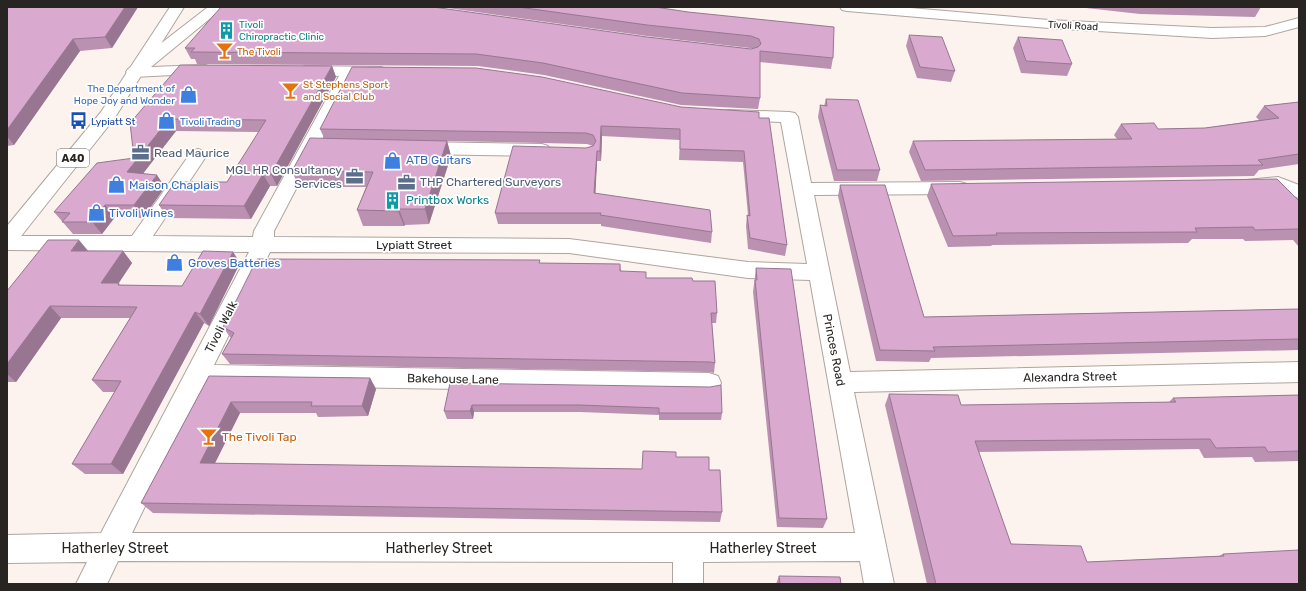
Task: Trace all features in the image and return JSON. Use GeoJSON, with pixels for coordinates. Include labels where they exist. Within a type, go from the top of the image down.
{"type":"FeatureCollection","features":[{"type":"Feature","properties":{"kind":"main road","name":"A40"},"geometry":{"type":"LineString","coordinates":[[7,241],[108,115],[134,72],[177,7]]}},
{"type":"Feature","properties":{"kind":"main road"},"geometry":{"type":"LineString","coordinates":[[134,72],[217,7]]}},
{"type":"Feature","properties":{"kind":"main road","name":"Tivoli Road"},"geometry":{"type":"LineString","coordinates":[[846,7],[1049,24],[1212,33],[1266,31],[1299,22]]}},
{"type":"Feature","properties":{"kind":"main road"},"geometry":{"type":"LineString","coordinates":[[174,70],[187,44],[184,33]]}},
{"type":"Feature","properties":{"kind":"main road"},"geometry":{"type":"LineString","coordinates":[[134,72],[221,70]]}},
{"type":"Feature","properties":{"kind":"main road"},"geometry":{"type":"LineString","coordinates":[[289,70],[398,72]]}},
{"type":"Feature","properties":{"kind":"main road","name":"Tivoli Walk"},"geometry":{"type":"LineString","coordinates":[[91,584],[263,244],[264,231],[350,71]]}},
{"type":"Feature","properties":{"kind":"main road","name":"Princes Road"},"geometry":{"type":"LineString","coordinates":[[717,114],[789,117],[879,584]]}},
{"type":"Feature","properties":{"kind":"main road"},"geometry":{"type":"LineString","coordinates":[[310,146],[332,147]]}},
{"type":"Feature","properties":{"kind":"main road"},"geometry":{"type":"LineString","coordinates":[[398,148],[555,150]]}},
{"type":"Feature","properties":{"kind":"main road"},"geometry":{"type":"LineString","coordinates":[[138,242],[198,155]]}},
{"type":"Feature","properties":{"kind":"main road"},"geometry":{"type":"LineString","coordinates":[[1240,184],[1292,188]]}},
{"type":"Feature","properties":{"kind":"main road"},"geometry":{"type":"LineString","coordinates":[[803,189],[978,188]]}},
{"type":"Feature","properties":{"kind":"main road","name":"Lypiatt Street"},"geometry":{"type":"LineString","coordinates":[[7,241],[569,246],[748,270],[819,272]]}},
{"type":"Feature","properties":{"kind":"main road","name":"Alexandra Street"},"geometry":{"type":"LineString","coordinates":[[840,382],[1299,372]]}},
{"type":"Feature","properties":{"kind":"main road","name":"Bakehouse Lane"},"geometry":{"type":"LineString","coordinates":[[197,375],[709,383]]}},
{"type":"Feature","properties":{"kind":"main road","name":"Hatherley Street"},"geometry":{"type":"LineString","coordinates":[[7,549],[110,547],[688,549],[872,547]]}},
{"type":"Feature","properties":{"kind":"main road"},"geometry":{"type":"LineString","coordinates":[[688,549],[688,584]]}},
{"type":"Feature","properties":{"kind":"building"},"geometry":{"type":"Polygon","coordinates":[[[7,7],[125,7],[105,37],[73,39],[7,130],[7,7]]]}},
{"type":"Feature","properties":{"kind":"building"},"geometry":{"type":"Polygon","coordinates":[[[221,7],[433,7],[647,37],[751,49],[758,47],[761,44],[759,39],[751,36],[647,25],[518,7],[655,7],[688,12],[834,27],[833,58],[760,51],[760,98],[682,93],[543,63],[476,54],[191,52],[195,48],[185,48],[221,7]]]}},
{"type":"Feature","properties":{"kind":"building"},"geometry":{"type":"Polygon","coordinates":[[[909,35],[942,37],[955,71],[920,67],[909,35]]]}},
{"type":"Feature","properties":{"kind":"building"},"geometry":{"type":"Polygon","coordinates":[[[1018,37],[1062,40],[1072,64],[1026,61],[1018,37]]]}},
{"type":"Feature","properties":{"kind":"building"},"geometry":{"type":"Polygon","coordinates":[[[180,65],[332,66],[271,174],[263,174],[244,206],[159,205],[175,182],[227,182],[266,120],[169,119],[127,172],[157,175],[134,205],[105,205],[92,222],[62,222],[70,213],[54,212],[97,163],[134,158],[130,123],[180,65]]]}},
{"type":"Feature","properties":{"kind":"building"},"geometry":{"type":"Polygon","coordinates":[[[352,67],[476,68],[542,77],[681,107],[759,112],[759,118],[769,118],[787,245],[750,238],[747,215],[750,216],[744,151],[680,149],[680,129],[601,126],[600,151],[597,151],[594,193],[710,210],[712,232],[600,215],[601,213],[495,213],[513,146],[586,148],[593,146],[596,141],[593,135],[586,133],[320,129],[352,67]]]}},
{"type":"Feature","properties":{"kind":"building"},"geometry":{"type":"Polygon","coordinates":[[[826,99],[858,100],[880,170],[837,170],[820,105],[827,106],[826,99]]]}},
{"type":"Feature","properties":{"kind":"building"},"geometry":{"type":"Polygon","coordinates":[[[1299,102],[1299,154],[1258,160],[1263,165],[925,170],[913,141],[1132,139],[1121,124],[1154,123],[1158,129],[1205,128],[1279,118],[1264,106],[1299,102]]]}},
{"type":"Feature","properties":{"kind":"building"},"geometry":{"type":"Polygon","coordinates":[[[310,138],[447,141],[425,209],[399,209],[398,211],[357,210],[373,172],[292,171],[310,138]]]}},
{"type":"Feature","properties":{"kind":"building"},"geometry":{"type":"Polygon","coordinates":[[[1277,179],[1299,201],[1299,229],[1255,230],[1253,227],[1195,228],[1197,232],[996,233],[997,235],[953,236],[931,184],[1277,179]]]}},
{"type":"Feature","properties":{"kind":"building"},"geometry":{"type":"Polygon","coordinates":[[[840,185],[885,185],[924,317],[1299,309],[1299,339],[933,347],[935,351],[880,350],[840,185]]]}},
{"type":"Feature","properties":{"kind":"building"},"geometry":{"type":"Polygon","coordinates":[[[48,240],[79,240],[71,251],[123,251],[101,283],[119,283],[118,285],[182,286],[203,251],[233,252],[200,314],[195,312],[111,464],[72,464],[121,381],[92,380],[137,307],[50,306],[7,364],[7,291],[48,240]]]}},
{"type":"Feature","properties":{"kind":"building"},"geometry":{"type":"Polygon","coordinates":[[[257,259],[540,260],[539,263],[620,264],[620,271],[646,272],[646,278],[692,278],[693,281],[715,281],[717,313],[711,313],[715,363],[222,354],[234,333],[223,327],[257,259]]]}},
{"type":"Feature","properties":{"kind":"building"},"geometry":{"type":"Polygon","coordinates":[[[756,268],[791,269],[827,519],[779,518],[755,280],[757,280],[756,268]]]}},
{"type":"Feature","properties":{"kind":"building"},"geometry":{"type":"Polygon","coordinates":[[[209,376],[370,378],[362,406],[311,406],[312,402],[231,402],[200,463],[642,469],[643,451],[676,452],[676,457],[709,457],[709,470],[720,470],[722,512],[141,503],[209,376]]]}},
{"type":"Feature","properties":{"kind":"building"},"geometry":{"type":"Polygon","coordinates":[[[450,383],[710,387],[721,385],[722,413],[659,413],[659,408],[579,405],[472,405],[470,411],[444,411],[450,383]]]}},
{"type":"Feature","properties":{"kind":"building"},"geometry":{"type":"Polygon","coordinates":[[[889,394],[958,395],[961,405],[1176,402],[1173,398],[1299,395],[1299,451],[1268,452],[1265,447],[1216,448],[1210,439],[975,441],[1011,544],[1081,546],[1087,562],[1224,556],[1223,554],[1299,550],[1299,584],[936,584],[889,394]]]}},
{"type":"Feature","properties":{"kind":"building"},"geometry":{"type":"Polygon","coordinates":[[[779,576],[840,577],[841,584],[780,584],[779,576]]]}},
{"type":"Feature","properties":{"kind":"place","name":"Tivoli Chiropractic Clinic"},"geometry":{"type":"Point","coordinates":[226,30]}},
{"type":"Feature","properties":{"kind":"place","name":"The Tivoli"},"geometry":{"type":"Point","coordinates":[224,51]}},
{"type":"Feature","properties":{"kind":"place","name":"St Stephens Sport and Social Club"},"geometry":{"type":"Point","coordinates":[290,90]}},
{"type":"Feature","properties":{"kind":"place","name":"The Department of Hope Joy and Wonder"},"geometry":{"type":"Point","coordinates":[188,94]}},
{"type":"Feature","properties":{"kind":"place","name":"Lypiatt St"},"geometry":{"type":"Point","coordinates":[78,121]}},
{"type":"Feature","properties":{"kind":"place","name":"Tivoli Trading"},"geometry":{"type":"Point","coordinates":[167,121]}},
{"type":"Feature","properties":{"kind":"place","name":"Read Maurice"},"geometry":{"type":"Point","coordinates":[141,153]}},
{"type":"Feature","properties":{"kind":"place","name":"ATB Guitars"},"geometry":{"type":"Point","coordinates":[393,160]}},
{"type":"Feature","properties":{"kind":"place","name":"MGL HR Consultancy Services"},"geometry":{"type":"Point","coordinates":[355,177]}},
{"type":"Feature","properties":{"kind":"place","name":"THP Chartered Surveyors"},"geometry":{"type":"Point","coordinates":[407,182]}},
{"type":"Feature","properties":{"kind":"place","name":"Maison Chaplais"},"geometry":{"type":"Point","coordinates":[116,185]}},
{"type":"Feature","properties":{"kind":"place","name":"Printbox Works"},"geometry":{"type":"Point","coordinates":[393,200]}},
{"type":"Feature","properties":{"kind":"place","name":"Tivoli Wines"},"geometry":{"type":"Point","coordinates":[96,213]}},
{"type":"Feature","properties":{"kind":"place","name":"Groves Batteries"},"geometry":{"type":"Point","coordinates":[175,263]}},
{"type":"Feature","properties":{"kind":"place","name":"The Tivoli Tap"},"geometry":{"type":"Point","coordinates":[209,437]}}]}
